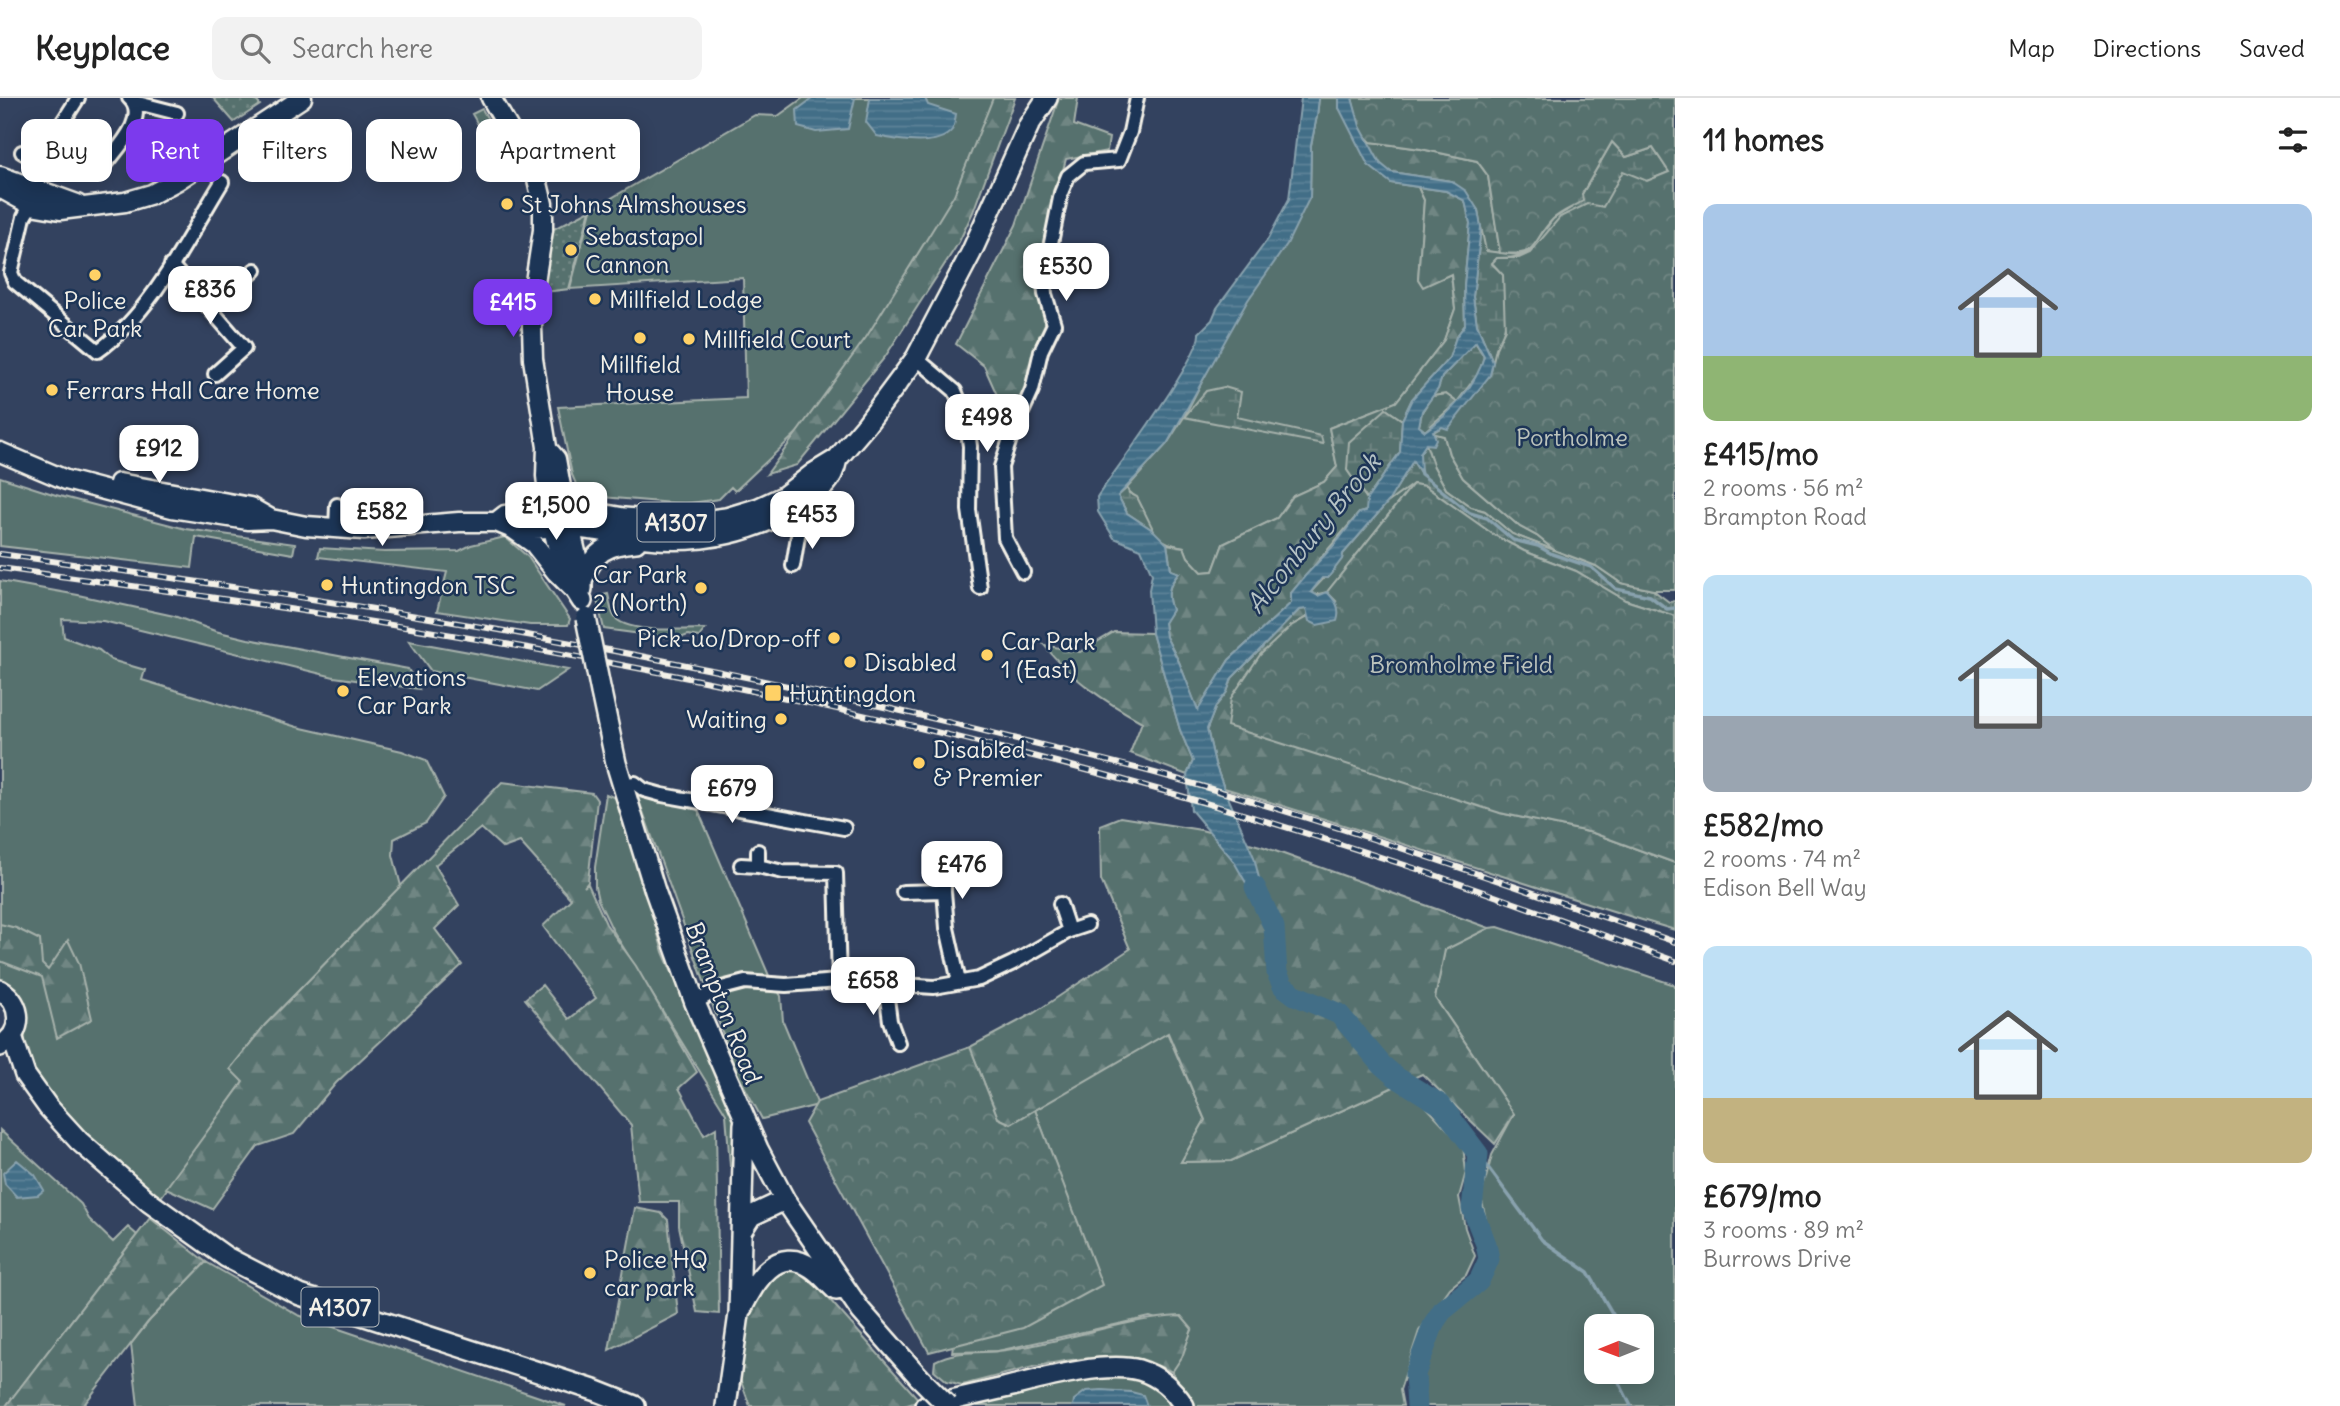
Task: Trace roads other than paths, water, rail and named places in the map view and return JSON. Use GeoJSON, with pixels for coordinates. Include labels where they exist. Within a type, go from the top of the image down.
{"type":"FeatureCollection","features":[{"type":"Feature","properties":{"kind":"main road"},"geometry":{"type":"LineString","coordinates":[[0,188],[31,205],[60,210],[125,202],[152,194],[178,180],[302,98]]}},
{"type":"Feature","properties":{"kind":"main road","name":"Brampton Road"},"geometry":{"type":"LineString","coordinates":[[491,98],[536,175],[543,204],[543,230],[532,326],[533,359],[547,447],[546,476],[559,518],[563,565],[581,597],[610,740],[655,891],[695,1003],[744,1119],[785,1200],[861,1311],[948,1406]]}},
{"type":"Feature","properties":{"kind":"main road","name":"A1307"},"geometry":{"type":"LineString","coordinates":[[1029,125],[1033,98]]}},
{"type":"Feature","properties":{"kind":"main road","name":"A1307"},"geometry":{"type":"LineString","coordinates":[[559,518],[624,518],[688,523],[726,518],[814,494],[833,476],[837,459],[916,358],[971,253],[1029,125],[1046,98]]}},
{"type":"Feature","properties":{"kind":"main road"},"geometry":{"type":"LineString","coordinates":[[0,176],[83,207]]}},
{"type":"Feature","properties":{"kind":"main road"},"geometry":{"type":"LineString","coordinates":[[0,452],[66,480],[195,505],[248,520],[271,519],[336,529],[364,530],[459,522],[496,522],[513,529],[534,544],[555,572],[581,597]]}},
{"type":"Feature","properties":{"kind":"main road","name":"A1307"},"geometry":{"type":"LineString","coordinates":[[581,597],[588,566],[599,552],[615,545],[643,542],[647,538],[677,540],[748,528],[787,503]]}},
{"type":"Feature","properties":{"kind":"main road"},"geometry":{"type":"LineString","coordinates":[[496,522],[505,516],[559,518],[647,538]]}},
{"type":"Feature","properties":{"kind":"main road"},"geometry":{"type":"LineString","coordinates":[[513,529],[559,518]]}},
{"type":"Feature","properties":{"kind":"main road"},"geometry":{"type":"LineString","coordinates":[[0,990],[11,998],[16,1007],[17,1027],[6,1041]]}},
{"type":"Feature","properties":{"kind":"main road","name":"A1307"},"geometry":{"type":"LineString","coordinates":[[6,1041],[24,1075],[79,1142],[149,1202],[226,1257],[300,1295],[597,1391],[635,1406]]}},
{"type":"Feature","properties":{"kind":"main road","name":"A1307"},"geometry":{"type":"LineString","coordinates":[[0,1056],[24,1075]]}},
{"type":"Feature","properties":{"kind":"main road"},"geometry":{"type":"LineString","coordinates":[[726,1406],[739,1314],[744,1119]]}},
{"type":"Feature","properties":{"kind":"main road"},"geometry":{"type":"LineString","coordinates":[[742,1230],[751,1216],[785,1200]]}},
{"type":"Feature","properties":{"kind":"main road"},"geometry":{"type":"LineString","coordinates":[[739,1314],[764,1270],[788,1261],[802,1263],[811,1268],[861,1311]]}},
{"type":"Feature","properties":{"kind":"main road"},"geometry":{"type":"LineString","coordinates":[[925,1406],[1048,1377],[1120,1368],[1151,1374],[1165,1382],[1184,1406]]}},
{"type":"Feature","properties":{"kind":"street"},"geometry":{"type":"LineString","coordinates":[[65,119],[78,98]]}},
{"type":"Feature","properties":{"kind":"street"},"geometry":{"type":"LineString","coordinates":[[1023,572],[1005,538],[1000,467],[1032,390],[1041,351],[1054,324],[1045,294],[1044,278],[1061,193],[1069,176],[1084,163],[1119,160],[1130,132],[1137,98]]}},
{"type":"Feature","properties":{"kind":"street"},"geometry":{"type":"LineString","coordinates":[[112,156],[134,126],[139,101],[177,113]]}},
{"type":"Feature","properties":{"kind":"street"},"geometry":{"type":"LineString","coordinates":[[31,205],[24,217],[11,273],[15,282],[98,351],[119,336],[134,319],[222,182]]}},
{"type":"Feature","properties":{"kind":"street"},"geometry":{"type":"LineString","coordinates":[[171,265],[244,348],[215,374]]}},
{"type":"Feature","properties":{"kind":"street"},"geometry":{"type":"LineString","coordinates":[[211,310],[255,270]]}},
{"type":"Feature","properties":{"kind":"street"},"geometry":{"type":"LineString","coordinates":[[916,358],[955,391],[966,417],[970,446],[969,510],[980,588]]}},
{"type":"Feature","properties":{"kind":"street"},"geometry":{"type":"LineString","coordinates":[[787,503],[797,520],[799,530],[793,566]]}},
{"type":"Feature","properties":{"kind":"street"},"geometry":{"type":"LineString","coordinates":[[336,529],[337,505]]}},
{"type":"Feature","properties":{"kind":"street"},"geometry":{"type":"LineString","coordinates":[[622,785],[635,783],[644,790],[662,795],[844,828]]}},
{"type":"Feature","properties":{"kind":"street"},"geometry":{"type":"LineString","coordinates":[[758,851],[758,866]]}},
{"type":"Feature","properties":{"kind":"street"},"geometry":{"type":"LineString","coordinates":[[741,865],[758,866],[783,873],[836,866],[839,981]]}},
{"type":"Feature","properties":{"kind":"street"},"geometry":{"type":"LineString","coordinates":[[944,876],[947,928],[959,982]]}},
{"type":"Feature","properties":{"kind":"street"},"geometry":{"type":"LineString","coordinates":[[902,892],[944,891]]}},
{"type":"Feature","properties":{"kind":"street"},"geometry":{"type":"LineString","coordinates":[[1060,904],[1069,931]]}},
{"type":"Feature","properties":{"kind":"street"},"geometry":{"type":"LineString","coordinates":[[695,1003],[718,989],[745,982],[786,985],[839,981],[934,987],[979,979],[1013,964],[1069,931],[1087,925]]}},
{"type":"Feature","properties":{"kind":"street"},"geometry":{"type":"LineString","coordinates":[[886,983],[890,1021],[898,1043]]}},
{"type":"Feature","properties":{"kind":"street"},"geometry":{"type":"LineString","coordinates":[[890,1021],[903,1018]]}},
{"type":"Feature","properties":{"kind":"water"},"geometry":{"type":"Polygon","coordinates":[[[813,98],[855,98],[848,129],[816,132],[798,127],[797,110],[813,98]]]}},
{"type":"Feature","properties":{"kind":"water"},"geometry":{"type":"Polygon","coordinates":[[[870,98],[925,98],[928,105],[956,114],[954,127],[945,136],[927,141],[905,141],[877,136],[866,122],[870,98]]]}},
{"type":"Feature","properties":{"kind":"water"},"geometry":{"type":"Polygon","coordinates":[[[1301,98],[1319,98],[1311,145],[1310,197],[1287,244],[1248,300],[1167,444],[1118,496],[1127,513],[1154,531],[1167,544],[1171,570],[1179,573],[1170,586],[1169,600],[1172,610],[1164,623],[1166,637],[1198,710],[1229,660],[1291,603],[1291,593],[1359,513],[1366,511],[1367,499],[1400,452],[1402,420],[1412,399],[1449,358],[1456,337],[1465,325],[1464,286],[1470,223],[1465,201],[1446,191],[1391,183],[1368,165],[1339,108],[1339,98],[1352,98],[1360,126],[1380,163],[1391,172],[1451,181],[1466,191],[1478,210],[1481,227],[1473,297],[1477,325],[1493,362],[1490,375],[1448,429],[1442,427],[1433,431],[1436,439],[1433,445],[1426,444],[1420,453],[1421,474],[1413,461],[1388,502],[1343,554],[1328,578],[1322,578],[1311,592],[1318,596],[1327,592],[1330,595],[1338,608],[1337,621],[1317,625],[1309,621],[1306,609],[1299,610],[1232,678],[1227,692],[1216,706],[1207,729],[1215,764],[1254,857],[1270,925],[1233,860],[1191,810],[1187,775],[1193,761],[1180,730],[1152,633],[1149,590],[1152,574],[1141,549],[1114,538],[1098,512],[1097,497],[1172,388],[1196,346],[1199,333],[1212,320],[1217,308],[1268,239],[1289,199],[1301,98]],[[1476,342],[1442,377],[1438,389],[1422,411],[1419,426],[1425,431],[1452,408],[1469,388],[1484,356],[1476,342]]]}},
{"type":"Feature","properties":{"kind":"water"},"geometry":{"type":"Polygon","coordinates":[[[17,1160],[35,1175],[44,1190],[38,1195],[17,1197],[5,1184],[3,1173],[17,1160]]]}},
{"type":"Feature","properties":{"kind":"water"},"geometry":{"type":"Polygon","coordinates":[[[1102,1390],[1143,1395],[1147,1406],[1073,1406],[1074,1400],[1086,1391],[1102,1390]]]}},
{"type":"Feature","properties":{"kind":"waterway"},"geometry":{"type":"LineString","coordinates":[[1420,470],[1421,474],[1470,513],[1487,518],[1513,540],[1538,546],[1552,554],[1591,567],[1616,589],[1650,596],[1667,609],[1675,608]]}},
{"type":"Feature","properties":{"kind":"waterway","name":"Alconbury Brook"},"geometry":{"type":"LineString","coordinates":[[1255,887],[1274,927],[1277,973],[1283,986],[1295,995],[1339,1014],[1382,1065],[1441,1105],[1478,1154],[1472,1208],[1489,1259],[1479,1281],[1442,1311],[1434,1323],[1415,1374],[1417,1406]]}},
{"type":"Feature","properties":{"kind":"waterway"},"geometry":{"type":"LineString","coordinates":[[1478,1154],[1542,1240],[1588,1272],[1613,1314]]}},
{"type":"Feature","properties":{"kind":"waterway"},"geometry":{"type":"LineString","coordinates":[[1620,1384],[1631,1406]]}},
{"type":"Feature","properties":{"kind":"railway"},"geometry":{"type":"LineString","coordinates":[[0,554],[255,590],[509,632],[762,680],[888,708],[1113,762],[1237,796],[1426,856],[1675,942]]}},
{"type":"Feature","properties":{"kind":"railway"},"geometry":{"type":"LineString","coordinates":[[0,568],[399,626],[663,673],[926,729],[1101,774],[1281,825],[1447,879],[1675,961]]}},
{"type":"Feature","properties":{"kind":"place","name":"St Johns Almshouses"},"geometry":{"type":"Point","coordinates":[507,204]}},
{"type":"Feature","properties":{"kind":"place","name":"Sebastapol Cannon"},"geometry":{"type":"Point","coordinates":[571,250]}},
{"type":"Feature","properties":{"kind":"place","name":"Police Car Park"},"geometry":{"type":"Point","coordinates":[95,275]}},
{"type":"Feature","properties":{"kind":"place","name":"Millfield Lodge"},"geometry":{"type":"Point","coordinates":[595,299]}},
{"type":"Feature","properties":{"kind":"place","name":"Millfield House"},"geometry":{"type":"Point","coordinates":[640,338]}},
{"type":"Feature","properties":{"kind":"place","name":"Millfield Court"},"geometry":{"type":"Point","coordinates":[689,339]}},
{"type":"Feature","properties":{"kind":"place","name":"Ferrars Hall Care Home"},"geometry":{"type":"Point","coordinates":[52,390]}},
{"type":"Feature","properties":{"kind":"place","name":"Huntingdon TSC"},"geometry":{"type":"Point","coordinates":[327,585]}},
{"type":"Feature","properties":{"kind":"place","name":"Car Park 2 (North)"},"geometry":{"type":"Point","coordinates":[701,588]}},
{"type":"Feature","properties":{"kind":"place","name":"Pick-uo/Drop-off"},"geometry":{"type":"Point","coordinates":[834,638]}},
{"type":"Feature","properties":{"kind":"place","name":"Car Park 1 (East)"},"geometry":{"type":"Point","coordinates":[987,655]}},
{"type":"Feature","properties":{"kind":"place","name":"Disabled"},"geometry":{"type":"Point","coordinates":[850,662]}},
{"type":"Feature","properties":{"kind":"place","name":"Elevations Car Park"},"geometry":{"type":"Point","coordinates":[343,691]}},
{"type":"Feature","properties":{"kind":"place","name":"Huntingdon"},"geometry":{"type":"Point","coordinates":[773,693]}},
{"type":"Feature","properties":{"kind":"place","name":"Waiting"},"geometry":{"type":"Point","coordinates":[781,719]}},
{"type":"Feature","properties":{"kind":"place","name":"Disabled & Premier"},"geometry":{"type":"Point","coordinates":[919,763]}},
{"type":"Feature","properties":{"kind":"place","name":"Police HQ car park"},"geometry":{"type":"Point","coordinates":[590,1273]}},
{"type":"Feature","properties":{"kind":"park label","name":"Portholme"},"geometry":{"type":"Point","coordinates":[1572,437]}},
{"type":"Feature","properties":{"kind":"park label","name":"Bromholme Field"},"geometry":{"type":"Point","coordinates":[1461,664]}}]}
